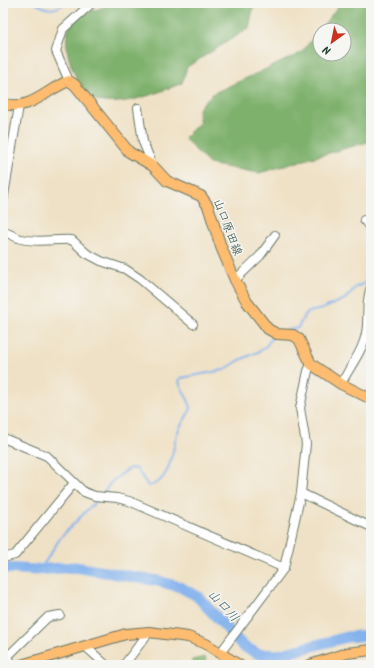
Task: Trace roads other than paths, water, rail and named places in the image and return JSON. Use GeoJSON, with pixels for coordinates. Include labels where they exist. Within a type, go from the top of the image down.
{"type":"FeatureCollection","features":[{"type":"Feature","properties":{"kind":"main road"},"geometry":{"type":"LineString","coordinates":[[3,103],[19,106],[31,103],[69,81]]}},
{"type":"Feature","properties":{"kind":"main road","name":"山口原田線"},"geometry":{"type":"LineString","coordinates":[[69,81],[75,86],[125,148],[153,166],[167,181],[201,196],[208,206],[221,247],[235,280],[255,314],[268,329],[276,334],[294,335],[298,339],[311,364],[341,384],[371,399]]}},
{"type":"Feature","properties":{"kind":"main road"},"geometry":{"type":"LineString","coordinates":[[21,665],[126,634],[149,632],[188,637],[223,649],[239,665]]}},
{"type":"Feature","properties":{"kind":"main road"},"geometry":{"type":"LineString","coordinates":[[310,665],[347,654],[371,650]]}},
{"type":"Feature","properties":{"kind":"street"},"geometry":{"type":"LineString","coordinates":[[69,81],[56,51],[62,29],[92,3]]}},
{"type":"Feature","properties":{"kind":"street"},"geometry":{"type":"LineString","coordinates":[[3,200],[6,169],[19,106]]}},
{"type":"Feature","properties":{"kind":"street"},"geometry":{"type":"LineString","coordinates":[[138,108],[143,142],[153,166]]}},
{"type":"Feature","properties":{"kind":"street"},"geometry":{"type":"LineString","coordinates":[[364,220],[371,229]]}},
{"type":"Feature","properties":{"kind":"street"},"geometry":{"type":"LineString","coordinates":[[3,232],[20,239],[72,240],[86,253],[125,269],[140,279],[193,324]]}},
{"type":"Feature","properties":{"kind":"street"},"geometry":{"type":"LineString","coordinates":[[235,280],[260,256],[275,235]]}},
{"type":"Feature","properties":{"kind":"street"},"geometry":{"type":"LineString","coordinates":[[341,384],[362,345],[366,333],[367,300],[371,287]]}},
{"type":"Feature","properties":{"kind":"street"},"geometry":{"type":"LineString","coordinates":[[223,649],[284,568],[301,493],[306,444],[300,408],[308,371],[311,364]]}},
{"type":"Feature","properties":{"kind":"street"},"geometry":{"type":"LineString","coordinates":[[3,438],[47,456],[84,492],[95,496],[117,498],[129,501],[284,568]]}},
{"type":"Feature","properties":{"kind":"street"},"geometry":{"type":"LineString","coordinates":[[3,558],[15,555],[74,483]]}},
{"type":"Feature","properties":{"kind":"street"},"geometry":{"type":"LineString","coordinates":[[301,493],[371,527]]}},
{"type":"Feature","properties":{"kind":"street"},"geometry":{"type":"LineString","coordinates":[[12,665],[5,657],[48,617],[60,616]]}},
{"type":"Feature","properties":{"kind":"street"},"geometry":{"type":"LineString","coordinates":[[124,665],[149,632]]}},
{"type":"Feature","properties":{"kind":"street"},"geometry":{"type":"LineString","coordinates":[[86,647],[106,665]]}},
{"type":"Feature","properties":{"kind":"waterway"},"geometry":{"type":"LineString","coordinates":[[35,3],[50,9],[57,8],[65,3]]}},
{"type":"Feature","properties":{"kind":"waterway"},"geometry":{"type":"LineString","coordinates":[[287,330],[298,328],[304,316],[309,312],[322,309],[345,299],[356,287],[365,283],[371,269]]}},
{"type":"Feature","properties":{"kind":"waterway"},"geometry":{"type":"LineString","coordinates":[[103,494],[111,482],[130,468],[137,469],[148,486],[156,484],[162,479],[172,457],[178,431],[191,409],[179,381],[181,378],[224,370],[240,360],[260,351],[267,345],[274,335]]}},
{"type":"Feature","properties":{"kind":"waterway"},"geometry":{"type":"LineString","coordinates":[[40,570],[61,537],[98,499]]}},
{"type":"Feature","properties":{"kind":"waterway","name":"山口川"},"geometry":{"type":"LineString","coordinates":[[3,568],[36,570],[75,567],[158,581],[180,587],[197,596],[244,647],[259,654],[278,655],[347,637],[371,635]]}}]}
